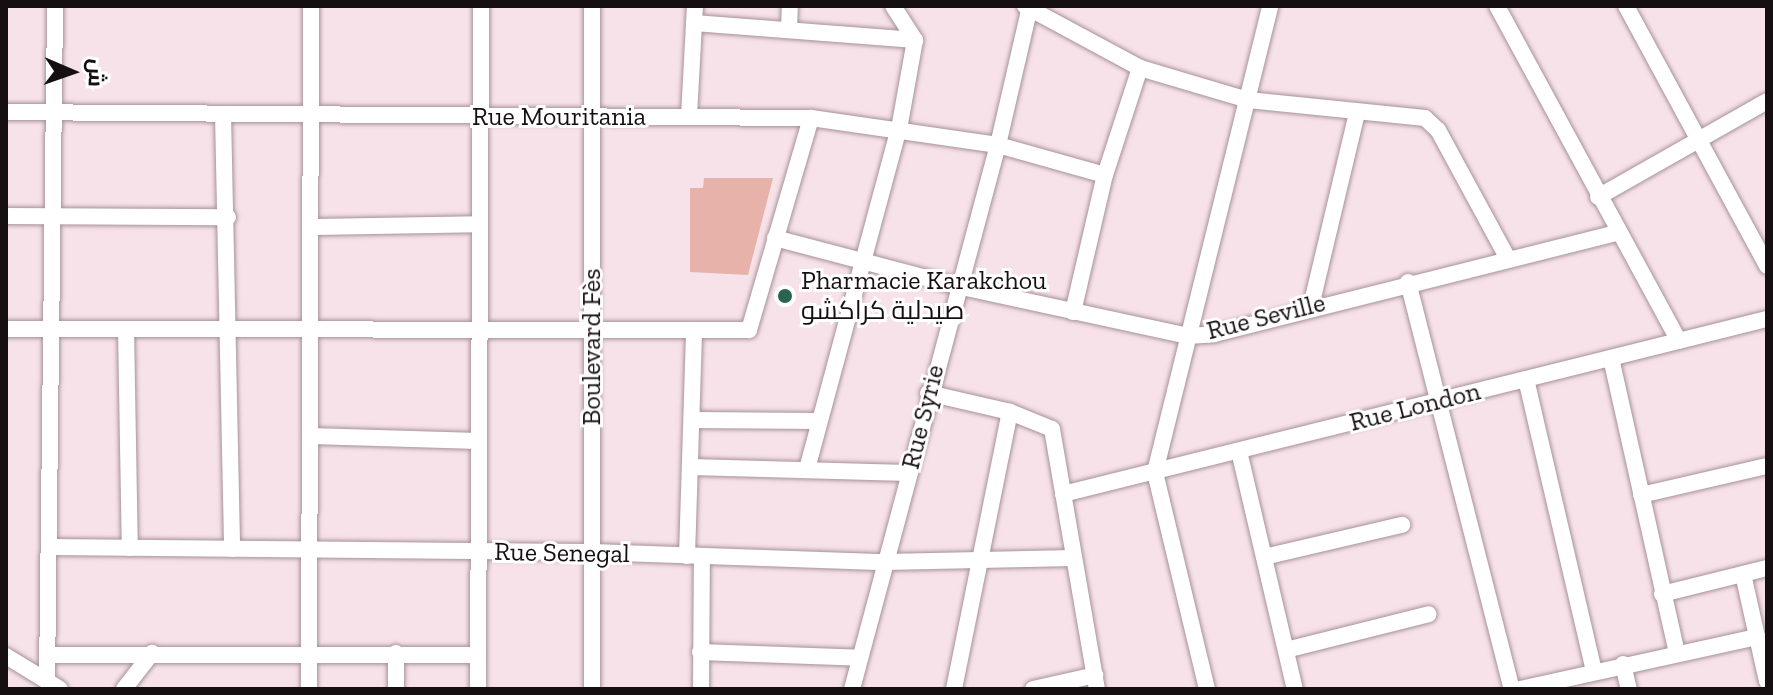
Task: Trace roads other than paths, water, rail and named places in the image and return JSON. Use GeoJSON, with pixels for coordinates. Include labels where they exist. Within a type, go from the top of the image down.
{"type":"FeatureCollection","features":[{"type":"Feature","properties":{"kind":"street"},"geometry":{"type":"LineString","coordinates":[[54,685],[49,655],[49,547],[55,6]]}},
{"type":"Feature","properties":{"kind":"street"},"geometry":{"type":"LineString","coordinates":[[309,689],[310,330],[314,227],[311,6]]}},
{"type":"Feature","properties":{"kind":"street"},"geometry":{"type":"LineString","coordinates":[[478,689],[481,6]]}},
{"type":"Feature","properties":{"kind":"street","name":"Boulevard Fès"},"geometry":{"type":"LineString","coordinates":[[592,6],[592,689]]}},
{"type":"Feature","properties":{"kind":"street"},"geometry":{"type":"LineString","coordinates":[[689,116],[695,6]]}},
{"type":"Feature","properties":{"kind":"street"},"geometry":{"type":"LineString","coordinates":[[789,30],[790,6]]}},
{"type":"Feature","properties":{"kind":"street"},"geometry":{"type":"LineString","coordinates":[[807,469],[899,129],[915,40],[893,6]]}},
{"type":"Feature","properties":{"kind":"street"},"geometry":{"type":"LineString","coordinates":[[1207,689],[1155,472],[1270,6]]}},
{"type":"Feature","properties":{"kind":"street"},"geometry":{"type":"LineString","coordinates":[[1497,6],[1616,233],[1679,341]]}},
{"type":"Feature","properties":{"kind":"street"},"geometry":{"type":"LineString","coordinates":[[1626,6],[1767,266]]}},
{"type":"Feature","properties":{"kind":"street"},"geometry":{"type":"LineString","coordinates":[[1028,7],[1140,68],[1248,100],[1357,113],[1417,116],[1434,125],[1508,259]]}},
{"type":"Feature","properties":{"kind":"street","name":"Rue Syrie"},"geometry":{"type":"LineString","coordinates":[[852,689],[928,393],[998,145],[1028,7]]}},
{"type":"Feature","properties":{"kind":"street"},"geometry":{"type":"LineString","coordinates":[[694,23],[915,40]]}},
{"type":"Feature","properties":{"kind":"street"},"geometry":{"type":"LineString","coordinates":[[1073,312],[1105,175],[1140,68]]}},
{"type":"Feature","properties":{"kind":"street"},"geometry":{"type":"LineString","coordinates":[[1598,197],[1767,101]]}},
{"type":"Feature","properties":{"kind":"street","name":"Rue Mouritania"},"geometry":{"type":"LineString","coordinates":[[6,112],[312,113],[481,118],[811,118],[998,145],[1105,175]]}},
{"type":"Feature","properties":{"kind":"street"},"geometry":{"type":"LineString","coordinates":[[1311,306],[1357,113]]}},
{"type":"Feature","properties":{"kind":"street"},"geometry":{"type":"LineString","coordinates":[[223,114],[228,217],[232,549]]}},
{"type":"Feature","properties":{"kind":"street"},"geometry":{"type":"LineString","coordinates":[[6,329],[749,330],[811,118]]}},
{"type":"Feature","properties":{"kind":"street"},"geometry":{"type":"LineString","coordinates":[[6,216],[228,217]]}},
{"type":"Feature","properties":{"kind":"street"},"geometry":{"type":"LineString","coordinates":[[314,227],[478,224]]}},
{"type":"Feature","properties":{"kind":"street","name":"Rue Seville"},"geometry":{"type":"LineString","coordinates":[[775,238],[957,286],[1188,336],[1214,334],[1311,306],[1616,233]]}},
{"type":"Feature","properties":{"kind":"street"},"geometry":{"type":"LineString","coordinates":[[1408,282],[1512,689]]}},
{"type":"Feature","properties":{"kind":"street","name":"Rue London"},"geometry":{"type":"LineString","coordinates":[[1063,494],[1767,319]]}},
{"type":"Feature","properties":{"kind":"street"},"geometry":{"type":"LineString","coordinates":[[126,329],[130,548]]}},
{"type":"Feature","properties":{"kind":"street"},"geometry":{"type":"LineString","coordinates":[[694,330],[691,467],[701,689]]}},
{"type":"Feature","properties":{"kind":"street"},"geometry":{"type":"LineString","coordinates":[[1611,358],[1677,654]]}},
{"type":"Feature","properties":{"kind":"street"},"geometry":{"type":"LineString","coordinates":[[1526,379],[1594,671]]}},
{"type":"Feature","properties":{"kind":"street"},"geometry":{"type":"LineString","coordinates":[[928,393],[1010,412],[1052,429],[1096,682],[1033,689]]}},
{"type":"Feature","properties":{"kind":"street"},"geometry":{"type":"LineString","coordinates":[[954,689],[1010,412]]}},
{"type":"Feature","properties":{"kind":"street"},"geometry":{"type":"LineString","coordinates":[[692,420],[818,421]]}},
{"type":"Feature","properties":{"kind":"street"},"geometry":{"type":"LineString","coordinates":[[310,436],[479,441]]}},
{"type":"Feature","properties":{"kind":"street"},"geometry":{"type":"LineString","coordinates":[[1239,451],[1295,689]]}},
{"type":"Feature","properties":{"kind":"street"},"geometry":{"type":"LineString","coordinates":[[1641,495],[1767,466]]}},
{"type":"Feature","properties":{"kind":"street"},"geometry":{"type":"LineString","coordinates":[[691,467],[908,473]]}},
{"type":"Feature","properties":{"kind":"street"},"geometry":{"type":"LineString","coordinates":[[1264,557],[1402,525]]}},
{"type":"Feature","properties":{"kind":"street","name":"Rue Senegal"},"geometry":{"type":"LineString","coordinates":[[49,547],[592,552],[885,562],[979,563],[1074,558]]}},
{"type":"Feature","properties":{"kind":"street"},"geometry":{"type":"LineString","coordinates":[[1662,594],[1767,568]]}},
{"type":"Feature","properties":{"kind":"street"},"geometry":{"type":"LineString","coordinates":[[1743,574],[1767,681]]}},
{"type":"Feature","properties":{"kind":"street"},"geometry":{"type":"LineString","coordinates":[[1286,650],[1429,614]]}},
{"type":"Feature","properties":{"kind":"street"},"geometry":{"type":"LineString","coordinates":[[1520,689],[1757,637]]}},
{"type":"Feature","properties":{"kind":"street"},"geometry":{"type":"LineString","coordinates":[[49,655],[309,652],[478,655]]}},
{"type":"Feature","properties":{"kind":"street"},"geometry":{"type":"LineString","coordinates":[[700,652],[860,658]]}},
{"type":"Feature","properties":{"kind":"street"},"geometry":{"type":"LineString","coordinates":[[124,689],[152,653]]}},
{"type":"Feature","properties":{"kind":"street"},"geometry":{"type":"LineString","coordinates":[[396,653],[396,689]]}},
{"type":"Feature","properties":{"kind":"street"},"geometry":{"type":"LineString","coordinates":[[6,656],[54,685]]}},
{"type":"Feature","properties":{"kind":"street"},"geometry":{"type":"LineString","coordinates":[[1623,664],[1629,689]]}},
{"type":"Feature","properties":{"kind":"place","name":"Pharmacie Karakchou صيدلية كراكشو"},"geometry":{"type":"Point","coordinates":[785,296]}}]}
